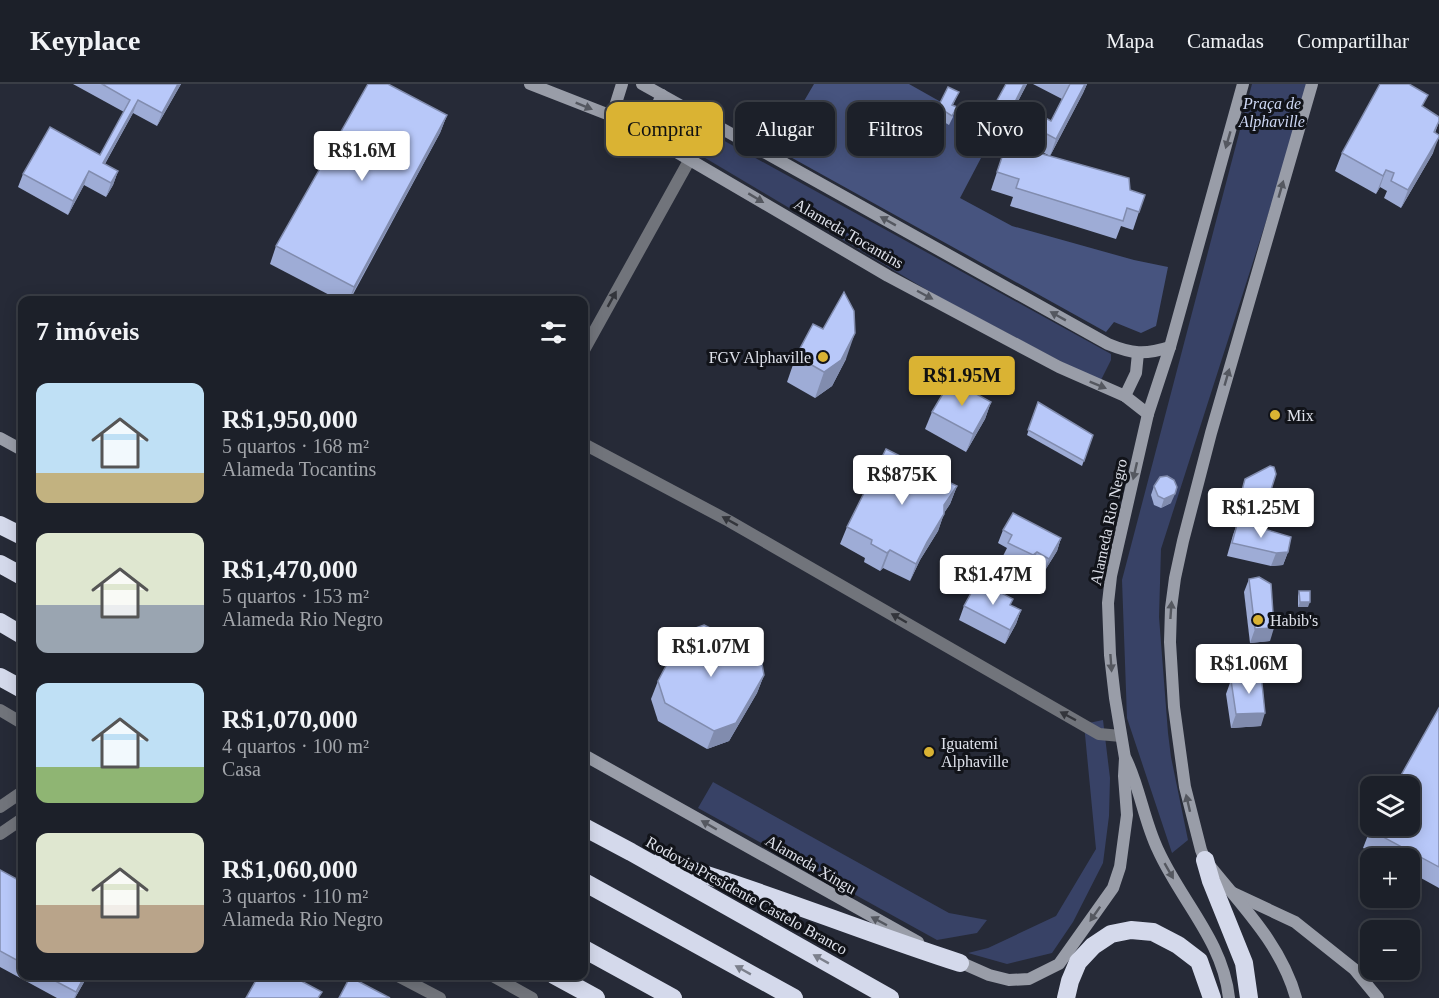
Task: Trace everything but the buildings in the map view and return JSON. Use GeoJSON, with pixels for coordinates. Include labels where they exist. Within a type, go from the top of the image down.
{"type":"FeatureCollection","features":[{"type":"Feature","properties":{"kind":"highway"},"geometry":{"type":"LineString","coordinates":[[0,525],[18,534]]}},
{"type":"Feature","properties":{"kind":"highway"},"geometry":{"type":"LineString","coordinates":[[0,564],[18,574]]}},
{"type":"Feature","properties":{"kind":"highway"},"geometry":{"type":"LineString","coordinates":[[0,622],[18,633]]}},
{"type":"Feature","properties":{"kind":"highway"},"geometry":{"type":"LineString","coordinates":[[0,677],[18,687]]}},
{"type":"Feature","properties":{"kind":"highway","name":"Rodovia Presidente Castelo Branco"},"geometry":{"type":"LineString","coordinates":[[588,830],[890,998]]}},
{"type":"Feature","properties":{"kind":"highway"},"geometry":{"type":"LineString","coordinates":[[631,852],[708,874],[889,940],[960,963]]}},
{"type":"Feature","properties":{"kind":"highway"},"geometry":{"type":"LineString","coordinates":[[1207,866],[1244,963],[1249,998]]}},
{"type":"Feature","properties":{"kind":"highway"},"geometry":{"type":"LineString","coordinates":[[588,884],[794,998]]}},
{"type":"Feature","properties":{"kind":"highway"},"geometry":{"type":"LineString","coordinates":[[1066,998],[1078,962],[1093,946],[1110,934],[1131,930],[1153,932],[1178,945],[1198,961],[1212,998]]}},
{"type":"Feature","properties":{"kind":"highway"},"geometry":{"type":"LineString","coordinates":[[588,951],[673,998]]}},
{"type":"Feature","properties":{"kind":"highway"},"geometry":{"type":"LineString","coordinates":[[563,980],[596,998]]}},
{"type":"Feature","properties":{"kind":"main road","name":"Alameda Tocantins"},"geometry":{"type":"LineString","coordinates":[[530,84],[606,114]]}},
{"type":"Feature","properties":{"kind":"main road"},"geometry":{"type":"LineString","coordinates":[[616,102],[622,84]]}},
{"type":"Feature","properties":{"kind":"main road","name":"Alameda Tocantins"},"geometry":{"type":"LineString","coordinates":[[642,84],[1108,344],[1138,354]]}},
{"type":"Feature","properties":{"kind":"main road","name":"Alameda Rio Negro"},"geometry":{"type":"LineString","coordinates":[[1029,980],[1059,964],[1113,888],[1120,867],[1125,843],[1127,814],[1125,758],[1111,671],[1109,590],[1148,414],[1170,347],[1243,84]]}},
{"type":"Feature","properties":{"kind":"main road"},"geometry":{"type":"LineString","coordinates":[[1296,998],[1284,965],[1268,937],[1207,866],[1185,787],[1174,706],[1170,642],[1175,578],[1183,541],[1211,433],[1312,84]]}},
{"type":"Feature","properties":{"kind":"main road"},"geometry":{"type":"LineString","coordinates":[[659,102],[662,95]]}},
{"type":"Feature","properties":{"kind":"main road","name":"Alameda Tocantins"},"geometry":{"type":"LineString","coordinates":[[685,156],[888,276],[1059,367],[1125,396],[1148,414]]}},
{"type":"Feature","properties":{"kind":"main road"},"geometry":{"type":"LineString","coordinates":[[1125,396],[1136,373],[1138,354],[1170,347]]}},
{"type":"Feature","properties":{"kind":"main road"},"geometry":{"type":"LineString","coordinates":[[0,438],[18,448]]}},
{"type":"Feature","properties":{"kind":"main road","name":"Alameda Xingu"},"geometry":{"type":"LineString","coordinates":[[588,757],[852,906],[960,963],[989,975],[1009,980],[1029,980]]}},
{"type":"Feature","properties":{"kind":"main road"},"geometry":{"type":"LineString","coordinates":[[1125,758],[1136,779],[1157,848],[1167,869],[1215,948],[1225,972],[1229,998]]}},
{"type":"Feature","properties":{"kind":"main road"},"geometry":{"type":"LineString","coordinates":[[1230,892],[1295,922],[1354,969],[1378,998]]}},
{"type":"Feature","properties":{"kind":"street"},"geometry":{"type":"LineString","coordinates":[[588,343],[690,159]]}},
{"type":"Feature","properties":{"kind":"street"},"geometry":{"type":"LineString","coordinates":[[588,446],[729,521],[1099,734],[1121,736]]}},
{"type":"Feature","properties":{"kind":"street"},"geometry":{"type":"LineString","coordinates":[[0,710],[18,721]]}},
{"type":"Feature","properties":{"kind":"street"},"geometry":{"type":"LineString","coordinates":[[2,805],[18,795]]}},
{"type":"Feature","properties":{"kind":"street"},"geometry":{"type":"LineString","coordinates":[[0,834],[18,822]]}},
{"type":"Feature","properties":{"kind":"street"},"geometry":{"type":"LineString","coordinates":[[406,980],[440,998]]}},
{"type":"Feature","properties":{"kind":"street"},"geometry":{"type":"LineString","coordinates":[[500,980],[532,998]]}},
{"type":"Feature","properties":{"kind":"green space","name":"Praça de Alphaville"},"geometry":{"type":"Polygon","coordinates":[[[1252,84],[1310,84],[1161,549],[1159,617],[1168,733],[1188,840],[1172,853],[1127,718],[1122,580],[1252,84]]]}},
{"type":"Feature","properties":{"kind":"green space"},"geometry":{"type":"Polygon","coordinates":[[[723,140],[735,147],[735,156],[752,156],[1111,354],[1111,360],[1100,382],[937,296],[702,156],[723,156],[723,140]]]}},
{"type":"Feature","properties":{"kind":"green space"},"geometry":{"type":"Polygon","coordinates":[[[1103,720],[1110,778],[1109,816],[1103,863],[1073,922],[1052,953],[1007,964],[968,953],[988,948],[1056,916],[1096,849],[1084,724],[1103,720]]]}},
{"type":"Feature","properties":{"kind":"green space"},"geometry":{"type":"Polygon","coordinates":[[[713,782],[949,913],[987,920],[977,933],[937,940],[698,808],[713,782]]]}},
{"type":"Feature","properties":{"kind":"shaded area"},"geometry":{"type":"Polygon","coordinates":[[[814,84],[909,84],[941,102],[847,102],[847,156],[944,156],[944,104],[956,110],[956,156],[983,156],[960,198],[1012,226],[1134,260],[1168,267],[1156,326],[1141,333],[1114,322],[1106,332],[789,156],[835,156],[835,102],[803,102],[814,84]]]}},
{"type":"Feature","properties":{"kind":"place","name":"FGV Alphaville"},"geometry":{"type":"Point","coordinates":[823,357]}},
{"type":"Feature","properties":{"kind":"place","name":"Mix"},"geometry":{"type":"Point","coordinates":[1275,415]}},
{"type":"Feature","properties":{"kind":"place","name":"Habib's"},"geometry":{"type":"Point","coordinates":[1258,620]}},
{"type":"Feature","properties":{"kind":"place","name":"Iguatemi Alphaville"},"geometry":{"type":"Point","coordinates":[929,752]}}]}
